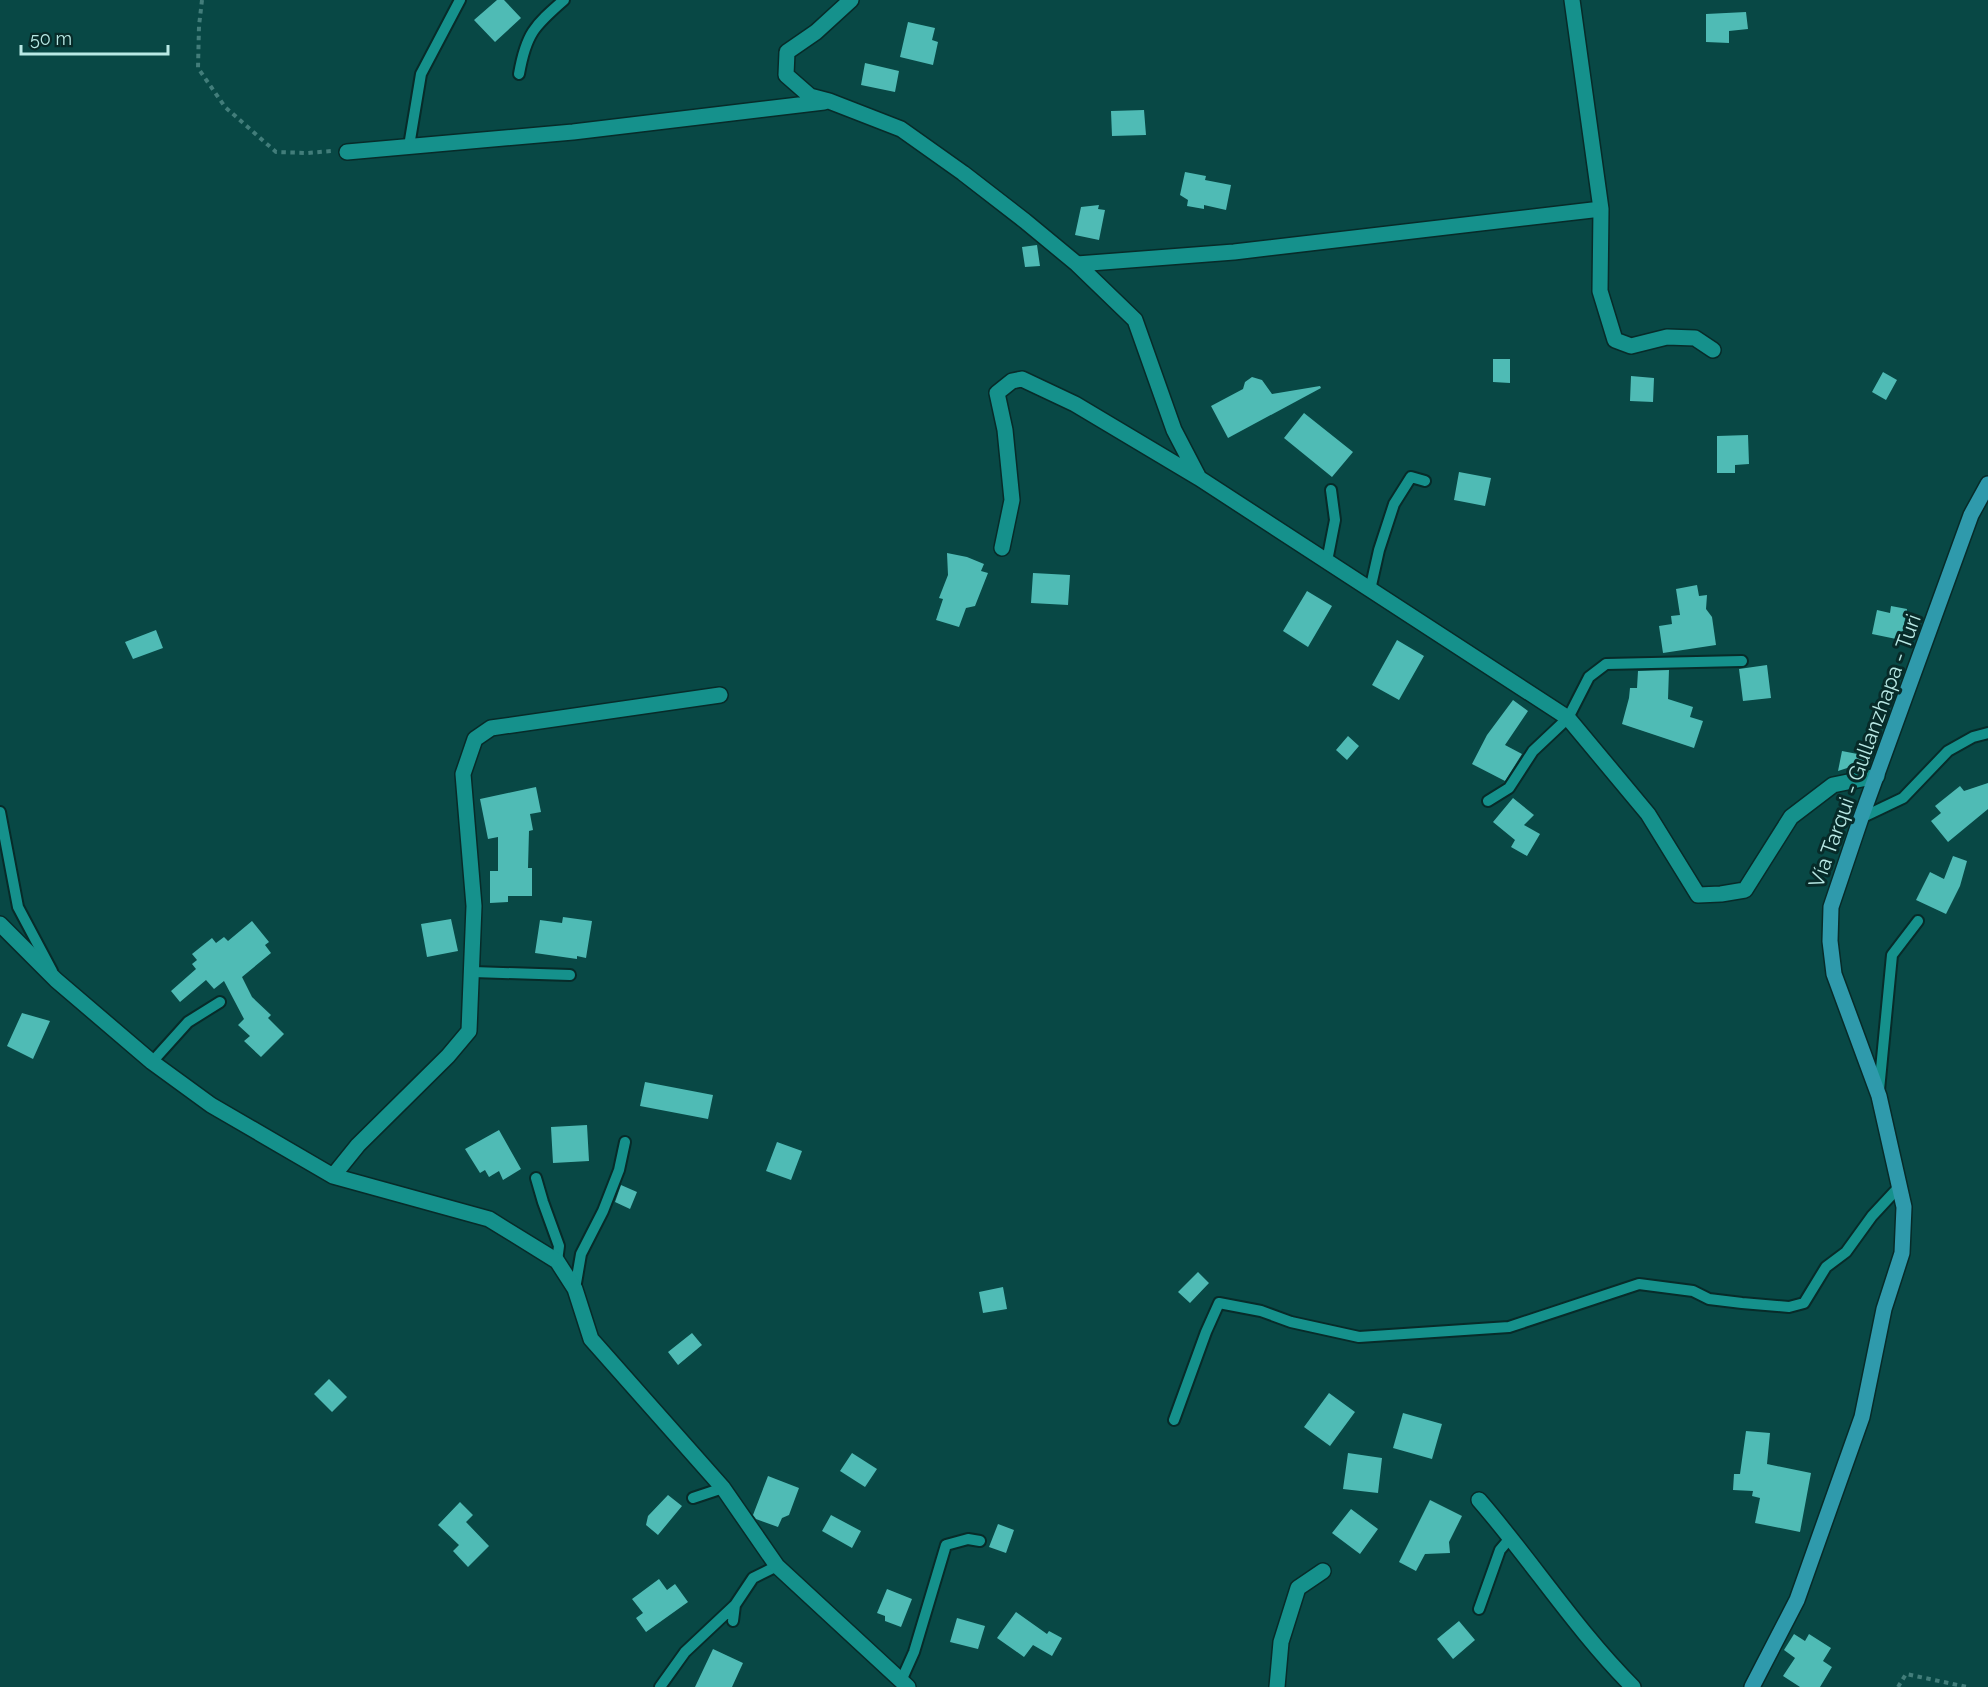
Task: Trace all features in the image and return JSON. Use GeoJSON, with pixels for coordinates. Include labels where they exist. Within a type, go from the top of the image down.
{"type":"FeatureCollection","features":[{"type":"Feature","properties":{"kind":"main road","name":"Vía Tarqui - Gullanzhapa - Turi"},"geometry":{"type":"LineString","coordinates":[[1752,1687],[1797,1600],[1862,1418],[1884,1309],[1902,1253],[1904,1207],[1879,1096],[1833,974],[1830,941],[1831,907],[1971,515],[1988,484]]}},
{"type":"Feature","properties":{"kind":"street"},"geometry":{"type":"LineString","coordinates":[[851,0],[816,32],[787,52],[786,75],[810,96],[830,101],[901,129],[972,180],[1077,264],[1135,320],[1174,430],[1199,478]]}},
{"type":"Feature","properties":{"kind":"street"},"geometry":{"type":"LineString","coordinates":[[1572,0],[1601,209],[1600,291],[1615,340],[1630,346],[1668,337],[1695,338],[1713,350]]}},
{"type":"Feature","properties":{"kind":"street"},"geometry":{"type":"LineString","coordinates":[[346,152],[573,132],[830,101]]}},
{"type":"Feature","properties":{"kind":"street"},"geometry":{"type":"LineString","coordinates":[[1077,264],[1234,252],[1601,209]]}},
{"type":"Feature","properties":{"kind":"street"},"geometry":{"type":"LineString","coordinates":[[1002,548],[1012,500],[1005,430],[997,393],[1012,381],[1022,379],[1075,404],[1199,478],[1568,718],[1648,814],[1698,895],[1745,890],[1791,817],[1833,785],[1877,776]]}},
{"type":"Feature","properties":{"kind":"street"},"geometry":{"type":"LineString","coordinates":[[333,1176],[358,1145],[448,1056],[469,1032],[474,906],[463,774],[475,739],[491,728],[720,695]]}},
{"type":"Feature","properties":{"kind":"street"},"geometry":{"type":"LineString","coordinates":[[0,924],[57,980],[152,1062],[211,1105],[333,1176],[489,1219],[557,1261],[575,1289],[591,1339],[723,1488],[777,1566],[905,1684]]}},
{"type":"Feature","properties":{"kind":"street"},"geometry":{"type":"LineString","coordinates":[[1479,1500],[1511,1537],[1610,1664],[1633,1687]]}},
{"type":"Feature","properties":{"kind":"street"},"geometry":{"type":"LineString","coordinates":[[1277,1687],[1281,1642],[1298,1588],[1323,1571]]}},
{"type":"Feature","properties":{"kind":"lane"},"geometry":{"type":"LineString","coordinates":[[409,146],[421,74],[460,0]]}},
{"type":"Feature","properties":{"kind":"lane"},"geometry":{"type":"LineString","coordinates":[[519,74],[522,54],[534,27],[564,0]]}},
{"type":"Feature","properties":{"kind":"lane"},"geometry":{"type":"LineString","coordinates":[[1370,590],[1379,550],[1394,504],[1411,477],[1425,481]]}},
{"type":"Feature","properties":{"kind":"lane"},"geometry":{"type":"LineString","coordinates":[[1327,561],[1335,520],[1331,490]]}},
{"type":"Feature","properties":{"kind":"lane"},"geometry":{"type":"LineString","coordinates":[[1488,801],[1509,788],[1533,751],[1568,718],[1589,677],[1606,664],[1742,661]]}},
{"type":"Feature","properties":{"kind":"lane"},"geometry":{"type":"LineString","coordinates":[[1861,818],[1903,798],[1948,751],[1973,737],[1988,733]]}},
{"type":"Feature","properties":{"kind":"lane"},"geometry":{"type":"LineString","coordinates":[[0,812],[18,907],[57,980]]}},
{"type":"Feature","properties":{"kind":"lane"},"geometry":{"type":"LineString","coordinates":[[1879,1096],[1892,955],[1918,921]]}},
{"type":"Feature","properties":{"kind":"lane"},"geometry":{"type":"LineString","coordinates":[[473,972],[570,975]]}},
{"type":"Feature","properties":{"kind":"lane"},"geometry":{"type":"LineString","coordinates":[[152,1062],[188,1022],[220,1002]]}},
{"type":"Feature","properties":{"kind":"lane"},"geometry":{"type":"LineString","coordinates":[[575,1289],[580,1254],[603,1211],[619,1170],[625,1142]]}},
{"type":"Feature","properties":{"kind":"lane"},"geometry":{"type":"LineString","coordinates":[[536,1178],[559,1246],[557,1261]]}},
{"type":"Feature","properties":{"kind":"lane"},"geometry":{"type":"LineString","coordinates":[[1174,1420],[1219,1303],[1260,1311],[1291,1322],[1359,1337],[1509,1328],[1639,1284],[1694,1291],[1709,1299],[1789,1307],[1804,1303],[1826,1267],[1846,1252],[1872,1216],[1898,1188]]}},
{"type":"Feature","properties":{"kind":"lane"},"geometry":{"type":"LineString","coordinates":[[693,1498],[723,1488]]}},
{"type":"Feature","properties":{"kind":"lane"},"geometry":{"type":"LineString","coordinates":[[1479,1609],[1500,1550],[1511,1537]]}},
{"type":"Feature","properties":{"kind":"lane"},"geometry":{"type":"LineString","coordinates":[[905,1684],[946,1545],[968,1539],[980,1541]]}},
{"type":"Feature","properties":{"kind":"lane"},"geometry":{"type":"LineString","coordinates":[[660,1687],[685,1652],[735,1605],[753,1578],[777,1566]]}},
{"type":"Feature","properties":{"kind":"lane"},"geometry":{"type":"LineString","coordinates":[[733,1621],[735,1605]]}},
{"type":"Feature","properties":{"kind":"path"},"geometry":{"type":"LineString","coordinates":[[202,0],[198,68],[225,107],[276,152],[307,153],[334,150],[346,152]]}},
{"type":"Feature","properties":{"kind":"path"},"geometry":{"type":"LineString","coordinates":[[1898,1687],[1906,1674],[1967,1687]]}},
{"type":"Feature","properties":{"kind":"building"},"geometry":{"type":"Polygon","coordinates":[[[497,0],[504,0],[521,18],[495,42],[474,20],[497,0]]]}},
{"type":"Feature","properties":{"kind":"building"},"geometry":{"type":"Polygon","coordinates":[[[1746,12],[1748,29],[1729,31],[1729,43],[1706,42],[1706,14],[1746,12]]]}},
{"type":"Feature","properties":{"kind":"building"},"geometry":{"type":"Polygon","coordinates":[[[908,22],[935,28],[932,40],[938,42],[933,65],[900,57],[908,22]]]}},
{"type":"Feature","properties":{"kind":"building"},"geometry":{"type":"Polygon","coordinates":[[[865,63],[899,71],[895,92],[861,85],[865,63]]]}},
{"type":"Feature","properties":{"kind":"building"},"geometry":{"type":"Polygon","coordinates":[[[1144,110],[1146,135],[1112,136],[1111,111],[1144,110]]]}},
{"type":"Feature","properties":{"kind":"building"},"geometry":{"type":"Polygon","coordinates":[[[1185,172],[1206,176],[1205,180],[1231,185],[1226,210],[1204,205],[1204,209],[1187,206],[1188,200],[1180,195],[1185,172]]]}},
{"type":"Feature","properties":{"kind":"building"},"geometry":{"type":"Polygon","coordinates":[[[1099,205],[1098,209],[1105,210],[1099,240],[1075,235],[1081,207],[1099,205]]]}},
{"type":"Feature","properties":{"kind":"building"},"geometry":{"type":"Polygon","coordinates":[[[1037,245],[1040,266],[1025,267],[1022,247],[1037,245]]]}},
{"type":"Feature","properties":{"kind":"building"},"geometry":{"type":"Polygon","coordinates":[[[1493,359],[1510,359],[1510,383],[1493,382],[1493,359]]]}},
{"type":"Feature","properties":{"kind":"building"},"geometry":{"type":"Polygon","coordinates":[[[1883,372],[1897,380],[1886,400],[1872,392],[1883,372]]]}},
{"type":"Feature","properties":{"kind":"building"},"geometry":{"type":"Polygon","coordinates":[[[1631,376],[1654,378],[1653,402],[1630,401],[1631,376]]]}},
{"type":"Feature","properties":{"kind":"building"},"geometry":{"type":"Polygon","coordinates":[[[1252,377],[1262,380],[1272,394],[1320,386],[1321,388],[1228,438],[1211,406],[1243,389],[1245,382],[1252,377]]]}},
{"type":"Feature","properties":{"kind":"building"},"geometry":{"type":"Polygon","coordinates":[[[1304,413],[1353,452],[1332,477],[1284,438],[1304,413]]]}},
{"type":"Feature","properties":{"kind":"building"},"geometry":{"type":"Polygon","coordinates":[[[1748,435],[1749,464],[1735,465],[1735,473],[1717,473],[1717,436],[1748,435]]]}},
{"type":"Feature","properties":{"kind":"building"},"geometry":{"type":"Polygon","coordinates":[[[1459,472],[1491,478],[1485,506],[1454,500],[1459,472]]]}},
{"type":"Feature","properties":{"kind":"building"},"geometry":{"type":"Polygon","coordinates":[[[947,553],[967,557],[984,564],[981,571],[988,573],[975,606],[966,608],[959,627],[936,620],[943,599],[939,598],[948,575],[947,553]]]}},
{"type":"Feature","properties":{"kind":"building"},"geometry":{"type":"Polygon","coordinates":[[[1033,573],[1070,575],[1068,605],[1031,603],[1033,573]]]}},
{"type":"Feature","properties":{"kind":"building"},"geometry":{"type":"Polygon","coordinates":[[[1697,585],[1699,596],[1707,595],[1706,609],[1712,617],[1716,645],[1663,653],[1659,626],[1672,624],[1671,616],[1680,615],[1676,589],[1697,585]]]}},
{"type":"Feature","properties":{"kind":"building"},"geometry":{"type":"Polygon","coordinates":[[[1307,591],[1332,606],[1308,647],[1283,631],[1307,591]]]}},
{"type":"Feature","properties":{"kind":"building"},"geometry":{"type":"Polygon","coordinates":[[[1891,606],[1907,609],[1901,640],[1872,634],[1877,610],[1890,613],[1891,606]]]}},
{"type":"Feature","properties":{"kind":"building"},"geometry":{"type":"Polygon","coordinates":[[[156,630],[163,648],[133,659],[125,642],[156,630]]]}},
{"type":"Feature","properties":{"kind":"building"},"geometry":{"type":"Polygon","coordinates":[[[1397,640],[1424,656],[1399,700],[1372,685],[1397,640]]]}},
{"type":"Feature","properties":{"kind":"building"},"geometry":{"type":"Polygon","coordinates":[[[1767,665],[1771,698],[1743,701],[1739,669],[1767,665]]]}},
{"type":"Feature","properties":{"kind":"building"},"geometry":{"type":"Polygon","coordinates":[[[1669,670],[1668,699],[1693,707],[1690,717],[1703,721],[1694,748],[1622,724],[1630,688],[1637,688],[1638,671],[1669,670]]]}},
{"type":"Feature","properties":{"kind":"building"},"geometry":{"type":"Polygon","coordinates":[[[1513,700],[1528,711],[1505,745],[1522,754],[1505,781],[1472,764],[1487,735],[1513,700]]]}},
{"type":"Feature","properties":{"kind":"building"},"geometry":{"type":"Polygon","coordinates":[[[1348,736],[1359,746],[1347,760],[1336,750],[1348,736]]]}},
{"type":"Feature","properties":{"kind":"building"},"geometry":{"type":"Polygon","coordinates":[[[1842,751],[1873,757],[1872,760],[1838,771],[1842,751]]]}},
{"type":"Feature","properties":{"kind":"building"},"geometry":{"type":"Polygon","coordinates":[[[1988,783],[1988,809],[1948,842],[1931,821],[1941,813],[1935,806],[1960,786],[1964,791],[1988,783]]]}},
{"type":"Feature","properties":{"kind":"building"},"geometry":{"type":"Polygon","coordinates":[[[536,787],[541,812],[530,814],[533,830],[529,831],[528,868],[532,868],[532,896],[508,896],[508,902],[490,903],[490,871],[498,871],[498,837],[488,839],[480,799],[536,787]]]}},
{"type":"Feature","properties":{"kind":"building"},"geometry":{"type":"Polygon","coordinates":[[[1513,798],[1534,815],[1524,825],[1540,834],[1527,856],[1511,847],[1515,840],[1493,822],[1513,798]]]}},
{"type":"Feature","properties":{"kind":"building"},"geometry":{"type":"Polygon","coordinates":[[[1953,856],[1967,861],[1960,886],[1946,914],[1916,900],[1930,872],[1944,879],[1953,856]]]}},
{"type":"Feature","properties":{"kind":"building"},"geometry":{"type":"Polygon","coordinates":[[[563,917],[592,921],[586,958],[577,956],[577,959],[535,953],[540,920],[562,923],[563,917]]]}},
{"type":"Feature","properties":{"kind":"building"},"geometry":{"type":"Polygon","coordinates":[[[451,919],[458,951],[427,957],[421,924],[451,919]]]}},
{"type":"Feature","properties":{"kind":"building"},"geometry":{"type":"Polygon","coordinates":[[[252,921],[269,942],[265,945],[271,953],[242,977],[252,997],[271,1015],[268,1018],[284,1034],[261,1057],[244,1041],[250,1036],[238,1025],[244,1019],[224,981],[214,989],[206,980],[180,1002],[171,991],[196,969],[192,964],[197,960],[192,954],[212,938],[216,943],[224,937],[228,941],[252,921]]]}},
{"type":"Feature","properties":{"kind":"building"},"geometry":{"type":"Polygon","coordinates":[[[22,1013],[50,1021],[33,1059],[7,1046],[22,1013]]]}},
{"type":"Feature","properties":{"kind":"building"},"geometry":{"type":"Polygon","coordinates":[[[645,1082],[713,1095],[708,1119],[640,1106],[645,1082]]]}},
{"type":"Feature","properties":{"kind":"building"},"geometry":{"type":"Polygon","coordinates":[[[587,1125],[589,1161],[553,1163],[551,1127],[587,1125]]]}},
{"type":"Feature","properties":{"kind":"building"},"geometry":{"type":"Polygon","coordinates":[[[499,1130],[521,1169],[503,1180],[499,1171],[489,1177],[485,1170],[480,1173],[465,1149],[499,1130]]]}},
{"type":"Feature","properties":{"kind":"building"},"geometry":{"type":"Polygon","coordinates":[[[777,1142],[802,1151],[791,1180],[766,1171],[777,1142]]]}},
{"type":"Feature","properties":{"kind":"building"},"geometry":{"type":"Polygon","coordinates":[[[621,1185],[637,1192],[630,1209],[615,1202],[621,1185]]]}},
{"type":"Feature","properties":{"kind":"building"},"geometry":{"type":"Polygon","coordinates":[[[1198,1272],[1209,1283],[1190,1303],[1178,1292],[1198,1272]]]}},
{"type":"Feature","properties":{"kind":"building"},"geometry":{"type":"Polygon","coordinates":[[[1003,1287],[1007,1309],[983,1313],[979,1292],[1003,1287]]]}},
{"type":"Feature","properties":{"kind":"building"},"geometry":{"type":"Polygon","coordinates":[[[692,1333],[702,1345],[678,1365],[668,1352],[692,1333]]]}},
{"type":"Feature","properties":{"kind":"building"},"geometry":{"type":"Polygon","coordinates":[[[329,1379],[347,1397],[332,1412],[314,1394],[329,1379]]]}},
{"type":"Feature","properties":{"kind":"building"},"geometry":{"type":"Polygon","coordinates":[[[1329,1393],[1355,1412],[1330,1446],[1304,1427],[1329,1393]]]}},
{"type":"Feature","properties":{"kind":"building"},"geometry":{"type":"Polygon","coordinates":[[[1403,1413],[1442,1424],[1432,1459],[1393,1448],[1403,1413]]]}},
{"type":"Feature","properties":{"kind":"building"},"geometry":{"type":"Polygon","coordinates":[[[1746,1431],[1770,1433],[1767,1464],[1811,1473],[1800,1532],[1755,1523],[1760,1498],[1752,1496],[1753,1491],[1733,1490],[1734,1474],[1740,1474],[1746,1431]]]}},
{"type":"Feature","properties":{"kind":"building"},"geometry":{"type":"Polygon","coordinates":[[[852,1453],[877,1469],[865,1487],[840,1471],[852,1453]]]}},
{"type":"Feature","properties":{"kind":"building"},"geometry":{"type":"Polygon","coordinates":[[[1348,1453],[1382,1458],[1378,1493],[1343,1489],[1348,1453]]]}},
{"type":"Feature","properties":{"kind":"building"},"geometry":{"type":"Polygon","coordinates":[[[768,1476],[799,1488],[789,1515],[782,1518],[778,1527],[756,1519],[753,1515],[768,1476]]]}},
{"type":"Feature","properties":{"kind":"building"},"geometry":{"type":"Polygon","coordinates":[[[668,1495],[682,1506],[658,1535],[646,1525],[648,1516],[668,1495]]]}},
{"type":"Feature","properties":{"kind":"building"},"geometry":{"type":"Polygon","coordinates":[[[1430,1500],[1462,1516],[1449,1542],[1450,1553],[1425,1554],[1416,1571],[1399,1562],[1430,1500]]]}},
{"type":"Feature","properties":{"kind":"building"},"geometry":{"type":"Polygon","coordinates":[[[460,1502],[473,1515],[466,1522],[489,1546],[468,1567],[453,1551],[459,1545],[438,1525],[460,1502]]]}},
{"type":"Feature","properties":{"kind":"building"},"geometry":{"type":"Polygon","coordinates":[[[1351,1509],[1378,1529],[1360,1554],[1332,1533],[1351,1509]]]}},
{"type":"Feature","properties":{"kind":"building"},"geometry":{"type":"Polygon","coordinates":[[[831,1515],[861,1531],[852,1548],[822,1531],[831,1515]]]}},
{"type":"Feature","properties":{"kind":"building"},"geometry":{"type":"Polygon","coordinates":[[[998,1524],[1014,1530],[1006,1553],[989,1547],[998,1524]]]}},
{"type":"Feature","properties":{"kind":"building"},"geometry":{"type":"Polygon","coordinates":[[[659,1579],[667,1590],[675,1584],[688,1602],[646,1632],[636,1618],[643,1613],[632,1599],[659,1579]]]}},
{"type":"Feature","properties":{"kind":"building"},"geometry":{"type":"Polygon","coordinates":[[[887,1589],[912,1599],[901,1627],[885,1621],[885,1616],[877,1613],[887,1589]]]}},
{"type":"Feature","properties":{"kind":"building"},"geometry":{"type":"Polygon","coordinates":[[[1016,1612],[1047,1634],[1049,1631],[1062,1638],[1052,1656],[1033,1645],[1024,1657],[997,1638],[1016,1612]]]}},
{"type":"Feature","properties":{"kind":"building"},"geometry":{"type":"Polygon","coordinates":[[[957,1618],[985,1626],[978,1649],[950,1642],[957,1618]]]}},
{"type":"Feature","properties":{"kind":"building"},"geometry":{"type":"Polygon","coordinates":[[[1459,1621],[1475,1640],[1453,1659],[1437,1639],[1459,1621]]]}},
{"type":"Feature","properties":{"kind":"building"},"geometry":{"type":"Polygon","coordinates":[[[1794,1634],[1805,1641],[1809,1634],[1831,1648],[1823,1661],[1832,1667],[1820,1687],[1800,1687],[1783,1676],[1795,1658],[1784,1650],[1794,1634]]]}},
{"type":"Feature","properties":{"kind":"building"},"geometry":{"type":"Polygon","coordinates":[[[713,1649],[743,1663],[732,1687],[695,1687],[713,1649]]]}}]}
